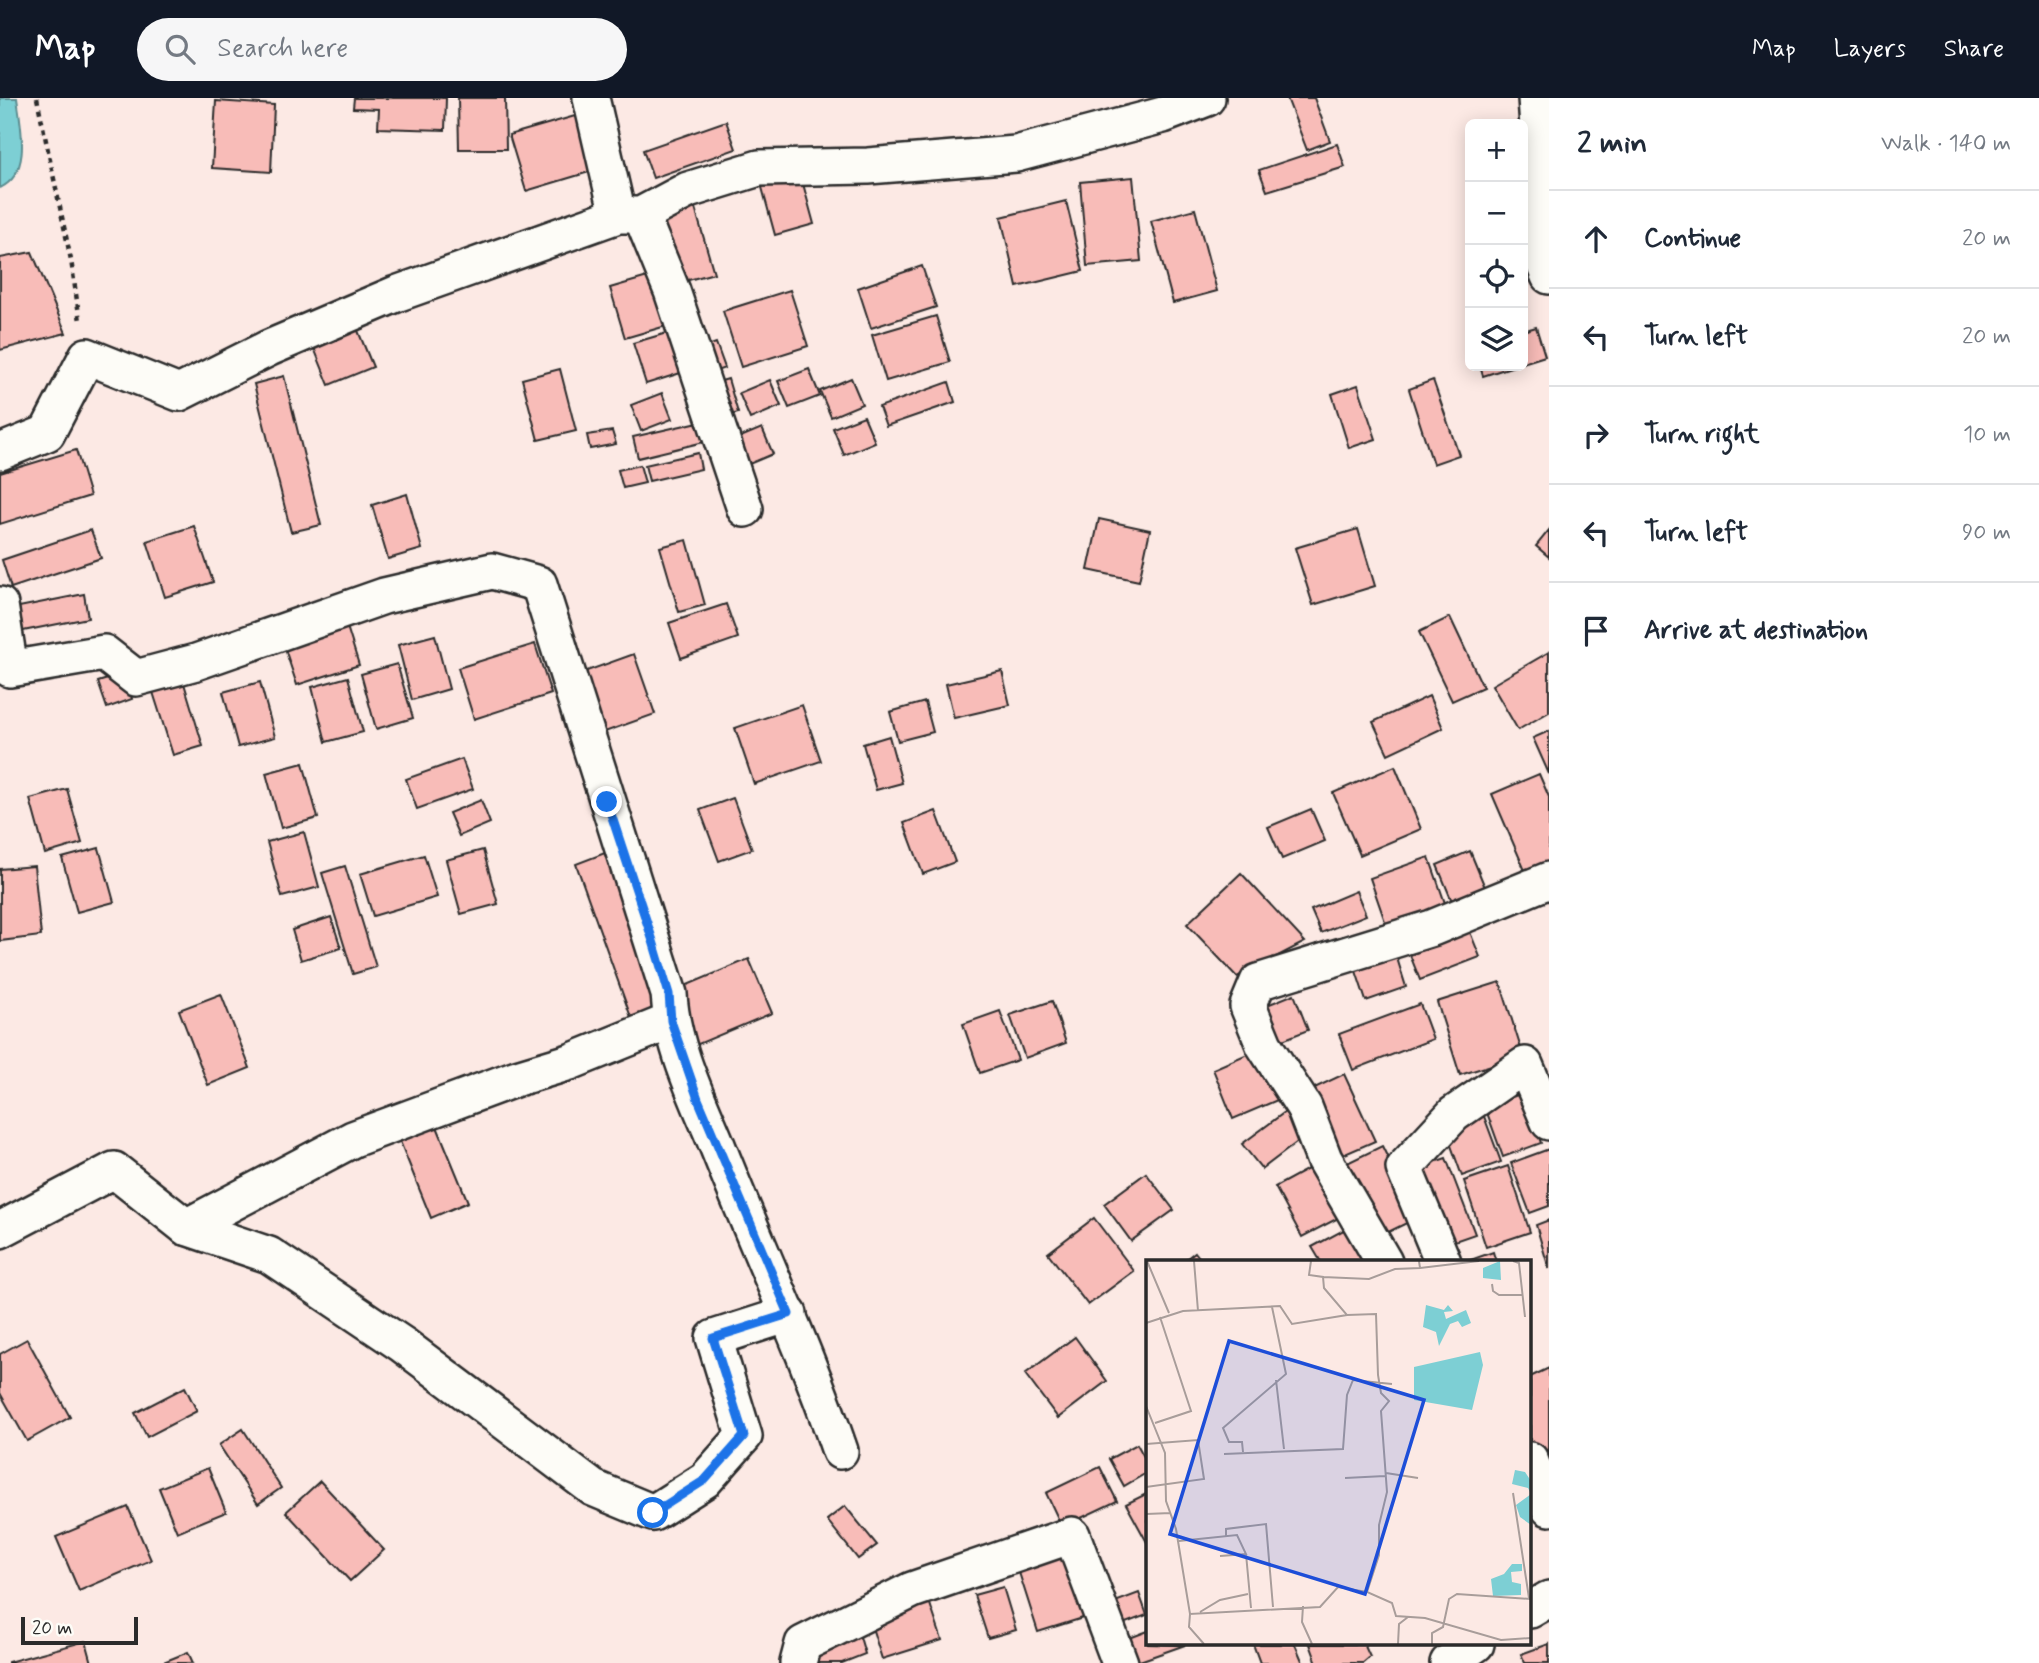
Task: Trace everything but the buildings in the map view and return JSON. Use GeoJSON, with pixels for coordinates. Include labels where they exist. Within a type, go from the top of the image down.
{"type":"FeatureCollection","features":[{"type":"Feature","properties":{"kind":"street"},"geometry":{"type":"LineString","coordinates":[[591,98],[629,215],[719,425],[745,509]]}},
{"type":"Feature","properties":{"kind":"street"},"geometry":{"type":"LineString","coordinates":[[0,452],[47,433],[87,356],[179,393],[269,348],[396,294],[629,215],[688,190],[759,168],[868,166],[1016,154],[1163,115],[1207,98]]}},
{"type":"Feature","properties":{"kind":"street"},"geometry":{"type":"LineString","coordinates":[[1536,98],[1543,197],[1541,253],[1549,276]]}},
{"type":"Feature","properties":{"kind":"street"},"geometry":{"type":"LineString","coordinates":[[0,605],[10,669],[104,653],[136,678],[196,662],[384,596],[492,571],[539,584],[669,994],[671,1021],[712,1135],[789,1314],[840,1451]]}},
{"type":"Feature","properties":{"kind":"street"},"geometry":{"type":"LineString","coordinates":[[1383,1260],[1324,1159],[1304,1107],[1264,1045],[1248,1006],[1258,982],[1432,928],[1549,880]]}},
{"type":"Feature","properties":{"kind":"street"},"geometry":{"type":"LineString","coordinates":[[186,1227],[353,1139],[517,1078],[570,1062],[671,1021]]}},
{"type":"Feature","properties":{"kind":"street"},"geometry":{"type":"LineString","coordinates":[[1412,1260],[1441,1255],[1404,1168],[1454,1114],[1537,1060],[1549,1122]]}},
{"type":"Feature","properties":{"kind":"street"},"geometry":{"type":"LineString","coordinates":[[0,1230],[114,1170],[186,1227],[268,1255],[403,1345],[593,1488],[653,1513],[705,1480],[744,1436],[713,1338],[789,1314]]}},
{"type":"Feature","properties":{"kind":"street"},"geometry":{"type":"LineString","coordinates":[[1532,1465],[1549,1508]]}},
{"type":"Feature","properties":{"kind":"street"},"geometry":{"type":"LineString","coordinates":[[797,1663],[803,1644],[912,1590],[1072,1535],[1120,1663]]}},
{"type":"Feature","properties":{"kind":"street"},"geometry":{"type":"LineString","coordinates":[[1532,1609],[1549,1600]]}},
{"type":"Feature","properties":{"kind":"street"},"geometry":{"type":"LineString","coordinates":[[1448,1663],[1473,1646]]}},
{"type":"Feature","properties":{"kind":"path"},"geometry":{"type":"LineString","coordinates":[[37,98],[69,248],[77,312],[87,356]]}},
{"type":"Feature","properties":{"kind":"water"},"geometry":{"type":"Polygon","coordinates":[[[0,98],[17,98],[22,149],[17,172],[0,188],[0,98]]]}},
{"type":"Feature","properties":{"kind":"route"},"geometry":{"type":"LineString","coordinates":[[607,802],[653,941],[669,994],[671,1021],[698,1099],[751,1232],[789,1314],[713,1338],[744,1436],[705,1480],[653,1513]]}}]}
